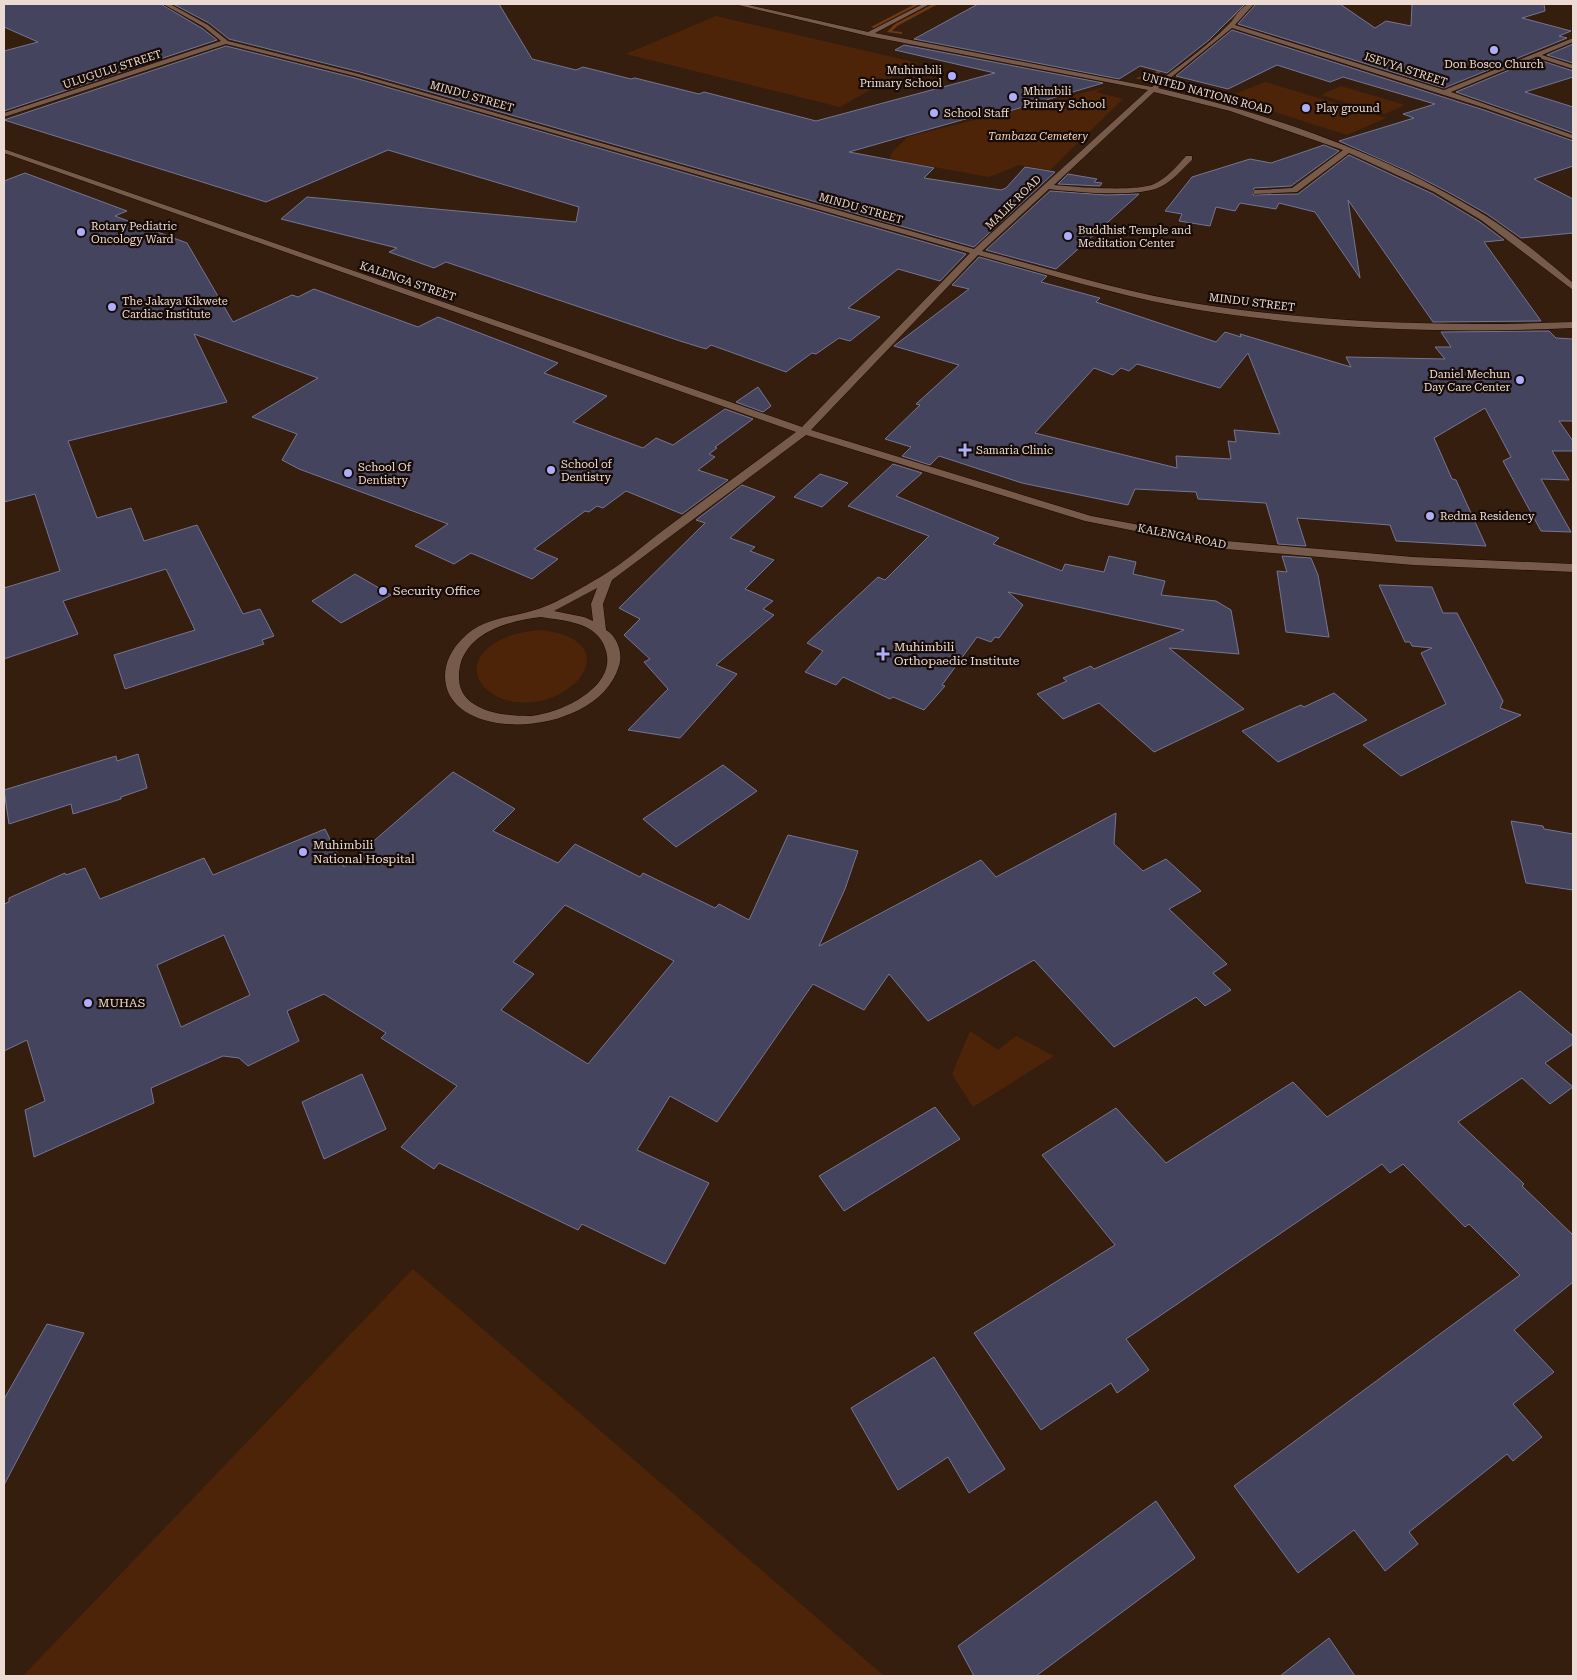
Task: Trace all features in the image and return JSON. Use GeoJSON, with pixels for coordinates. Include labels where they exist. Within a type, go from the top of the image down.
{"type":"FeatureCollection","features":[{"type":"Feature","properties":{"kind":"street","name":"MINDU STREET"},"geometry":{"type":"LineString","coordinates":[[166,4],[206,26],[226,42],[357,75],[976,252],[1141,296],[1199,307],[1331,322],[1492,328],[1573,325]]}},
{"type":"Feature","properties":{"kind":"street","name":"UNITED NATIONS ROAD"},"geometry":{"type":"LineString","coordinates":[[737,4],[868,34],[1153,89],[1175,84],[1349,149],[1411,176],[1466,206],[1514,238],[1573,287]]}},
{"type":"Feature","properties":{"kind":"street"},"geometry":{"type":"LineString","coordinates":[[868,34],[927,4]]}},
{"type":"Feature","properties":{"kind":"street","name":"MALIK ROAD"},"geometry":{"type":"LineString","coordinates":[[541,613],[607,578],[804,431],[976,252],[1153,89],[1175,84],[1231,26],[1242,11],[1251,4]]}},
{"type":"Feature","properties":{"kind":"street","name":"ISEVYA STREET"},"geometry":{"type":"LineString","coordinates":[[1231,26],[1326,54],[1488,106],[1573,137]]}},
{"type":"Feature","properties":{"kind":"street"},"geometry":{"type":"LineString","coordinates":[[1444,93],[1573,40]]}},
{"type":"Feature","properties":{"kind":"street","name":"ULUGULU STREET"},"geometry":{"type":"LineString","coordinates":[[4,115],[226,42]]}},
{"type":"Feature","properties":{"kind":"street"},"geometry":{"type":"LineString","coordinates":[[1538,56],[1573,67]]}},
{"type":"Feature","properties":{"kind":"street"},"geometry":{"type":"LineString","coordinates":[[1256,192],[1294,190],[1349,149]]}},
{"type":"Feature","properties":{"kind":"street","name":"KALENGA STREET"},"geometry":{"type":"LineString","coordinates":[[4,151],[804,431]]}},
{"type":"Feature","properties":{"kind":"street"},"geometry":{"type":"LineString","coordinates":[[1046,186],[1089,191],[1157,187],[1189,158]]}},
{"type":"Feature","properties":{"kind":"street","name":"KALENGA ROAD"},"geometry":{"type":"LineString","coordinates":[[804,431],[1090,518],[1226,545],[1413,562],[1573,568]]}},
{"type":"Feature","properties":{"kind":"street"},"geometry":{"type":"LineString","coordinates":[[600,630],[597,604],[607,578]]}},
{"type":"Feature","properties":{"kind":"street"},"geometry":{"type":"LineString","coordinates":[[541,613],[564,614],[584,620],[600,630],[609,640],[614,651],[615,663],[612,676],[598,693],[578,708],[554,717],[528,721],[502,720],[480,713],[463,702],[453,688],[450,672],[455,656],[467,640],[497,622],[541,613]]}},
{"type":"Feature","properties":{"kind":"green space"},"geometry":{"type":"Polygon","coordinates":[[[716,16],[918,63],[840,107],[626,54],[716,16]]]}},
{"type":"Feature","properties":{"kind":"green space","name":"Play ground"},"geometry":{"type":"Polygon","coordinates":[[[1265,82],[1386,118],[1347,135],[1227,97],[1265,82]]]}},
{"type":"Feature","properties":{"kind":"green space"},"geometry":{"type":"Polygon","coordinates":[[[1341,86],[1405,105],[1385,114],[1321,95],[1341,86]]]}},
{"type":"Feature","properties":{"kind":"green space","name":"Tambaza Cemetery"},"geometry":{"type":"Polygon","coordinates":[[[1106,87],[1096,92],[1123,99],[1050,170],[1019,165],[989,177],[890,159],[891,154],[907,137],[1106,87]]]}},
{"type":"Feature","properties":{"kind":"green space"},"geometry":{"type":"Polygon","coordinates":[[[542,630],[569,637],[583,648],[587,662],[581,676],[568,688],[550,698],[529,702],[506,700],[487,690],[481,683],[477,667],[479,659],[485,651],[495,643],[512,635],[542,630]]]}},
{"type":"Feature","properties":{"kind":"green space"},"geometry":{"type":"Polygon","coordinates":[[[970,1031],[998,1050],[1016,1036],[1054,1056],[973,1107],[952,1074],[970,1031]]]}},
{"type":"Feature","properties":{"kind":"green space"},"geometry":{"type":"Polygon","coordinates":[[[413,1269],[884,1676],[23,1676],[413,1269]]]}},
{"type":"Feature","properties":{"kind":"building"},"geometry":{"type":"Polygon","coordinates":[[[4,4],[161,4],[203,29],[217,40],[4,111],[4,51],[38,42],[4,27],[4,4]]]}},
{"type":"Feature","properties":{"kind":"building"},"geometry":{"type":"Polygon","coordinates":[[[173,4],[499,4],[532,59],[576,70],[583,67],[699,94],[704,92],[816,121],[995,73],[895,50],[904,45],[1103,83],[996,115],[990,112],[849,152],[934,168],[924,178],[1001,190],[1006,188],[1025,167],[1055,172],[974,247],[360,72],[229,39],[209,23],[173,4]]]}},
{"type":"Feature","properties":{"kind":"building"},"geometry":{"type":"Polygon","coordinates":[[[978,4],[1245,4],[1209,40],[1167,73],[1140,66],[1119,79],[914,39],[978,4]]]}},
{"type":"Feature","properties":{"kind":"building"},"geometry":{"type":"Polygon","coordinates":[[[1256,4],[1340,4],[1375,28],[1386,21],[1411,26],[1412,4],[1544,4],[1545,11],[1522,18],[1571,31],[1559,36],[1567,38],[1444,88],[1238,24],[1256,4]]]}},
{"type":"Feature","properties":{"kind":"building"},"geometry":{"type":"Polygon","coordinates":[[[1232,30],[1484,110],[1573,141],[1573,166],[1534,179],[1573,199],[1573,233],[1521,238],[1487,214],[1448,192],[1409,172],[1339,141],[1414,118],[1403,114],[1435,104],[1343,77],[1330,82],[1277,65],[1228,89],[1176,76],[1232,30]]]}},
{"type":"Feature","properties":{"kind":"building"},"geometry":{"type":"Polygon","coordinates":[[[1573,44],[1573,63],[1547,55],[1573,44]]]}},
{"type":"Feature","properties":{"kind":"building"},"geometry":{"type":"Polygon","coordinates":[[[226,46],[355,78],[966,254],[940,281],[898,269],[848,308],[880,317],[850,341],[839,338],[816,354],[812,353],[786,372],[711,345],[706,349],[680,341],[446,262],[434,268],[389,252],[397,248],[281,219],[307,197],[576,222],[579,207],[388,150],[266,202],[4,120],[226,46]]]}},
{"type":"Feature","properties":{"kind":"building"},"geometry":{"type":"Polygon","coordinates":[[[1536,59],[1573,71],[1573,77],[1525,92],[1573,107],[1573,133],[1456,92],[1536,59]]]}},
{"type":"Feature","properties":{"kind":"building"},"geometry":{"type":"Polygon","coordinates":[[[1324,145],[1339,151],[1291,186],[1254,188],[1253,195],[1298,194],[1349,155],[1433,194],[1480,222],[1504,240],[1484,242],[1541,321],[1433,322],[1348,200],[1360,278],[1315,212],[1279,203],[1276,209],[1240,203],[1235,211],[1216,207],[1210,226],[1179,221],[1182,214],[1165,211],[1192,177],[1250,159],[1271,163],[1324,145]]]}},
{"type":"Feature","properties":{"kind":"building"},"geometry":{"type":"Polygon","coordinates":[[[25,173],[127,211],[115,216],[187,243],[233,322],[292,295],[298,297],[314,289],[418,327],[438,317],[558,363],[544,373],[607,396],[573,422],[643,448],[656,438],[673,445],[725,409],[753,419],[715,447],[717,448],[709,454],[715,457],[698,470],[728,480],[682,514],[626,491],[603,508],[597,506],[589,512],[585,511],[534,549],[558,559],[532,579],[471,553],[454,564],[415,546],[448,524],[299,469],[282,460],[297,434],[252,417],[318,378],[194,334],[227,402],[68,441],[97,518],[131,508],[144,541],[197,525],[243,614],[260,609],[274,636],[262,640],[264,644],[125,689],[114,655],[195,630],[166,569],[63,601],[78,634],[4,659],[4,588],[60,571],[35,494],[4,502],[4,181],[25,173]]]}},
{"type":"Feature","properties":{"kind":"building"},"geometry":{"type":"Polygon","coordinates":[[[1068,174],[1097,179],[1094,182],[1102,183],[1100,186],[1058,184],[1068,174]]]}},
{"type":"Feature","properties":{"kind":"building"},"geometry":{"type":"Polygon","coordinates":[[[1050,191],[1106,195],[1139,194],[1056,269],[986,250],[1050,191]]]}},
{"type":"Feature","properties":{"kind":"building"},"geometry":{"type":"Polygon","coordinates":[[[979,257],[1047,276],[1041,282],[1100,298],[1096,302],[1216,342],[1225,332],[1241,337],[1240,334],[1351,367],[1346,357],[1445,359],[1435,347],[1451,347],[1441,332],[1549,331],[1556,338],[1573,339],[1573,421],[1559,421],[1573,441],[1573,451],[1552,451],[1569,480],[1541,479],[1571,532],[1541,531],[1503,461],[1511,457],[1485,408],[1434,438],[1452,479],[1456,480],[1486,546],[1396,541],[1390,525],[1297,518],[1306,546],[1278,544],[1266,503],[1198,499],[1196,492],[1135,489],[1128,505],[1022,483],[939,456],[930,465],[902,456],[911,447],[885,439],[920,405],[916,404],[959,365],[894,346],[969,289],[952,285],[979,257]],[[1248,353],[1220,388],[1137,364],[1129,371],[1121,368],[1113,375],[1094,368],[1035,433],[1177,468],[1176,456],[1231,459],[1228,441],[1236,442],[1234,430],[1280,434],[1248,353]]]}},
{"type":"Feature","properties":{"kind":"building"},"geometry":{"type":"Polygon","coordinates":[[[758,387],[771,406],[763,412],[736,402],[758,387]]]}},
{"type":"Feature","properties":{"kind":"building"},"geometry":{"type":"Polygon","coordinates":[[[893,464],[922,473],[896,496],[999,538],[993,544],[1062,571],[1065,564],[1104,572],[1109,556],[1136,562],[1133,574],[1165,581],[1161,595],[1216,601],[1231,610],[1239,654],[1169,648],[1244,709],[1154,752],[1099,703],[1063,719],[1037,694],[1067,681],[1063,678],[1091,666],[1094,669],[1184,630],[1008,592],[1023,605],[999,638],[995,637],[991,642],[977,637],[942,685],[945,686],[924,710],[893,697],[890,699],[843,677],[836,685],[805,672],[823,651],[807,643],[878,577],[885,580],[929,536],[848,506],[893,464]]]}},
{"type":"Feature","properties":{"kind":"building"},"geometry":{"type":"Polygon","coordinates":[[[820,474],[848,483],[822,507],[794,497],[820,474]]]}},
{"type":"Feature","properties":{"kind":"building"},"geometry":{"type":"Polygon","coordinates":[[[742,485],[775,497],[730,538],[755,547],[750,551],[774,560],[745,589],[773,601],[763,609],[774,615],[716,665],[737,674],[680,738],[628,730],[668,689],[644,662],[650,659],[624,635],[640,619],[619,608],[705,523],[696,520],[742,485]]]}},
{"type":"Feature","properties":{"kind":"building"},"geometry":{"type":"Polygon","coordinates":[[[1282,556],[1311,558],[1318,575],[1329,637],[1286,632],[1277,571],[1287,572],[1282,556]]]}},
{"type":"Feature","properties":{"kind":"building"},"geometry":{"type":"Polygon","coordinates":[[[355,574],[391,595],[341,623],[312,601],[355,574]]]}},
{"type":"Feature","properties":{"kind":"building"},"geometry":{"type":"Polygon","coordinates":[[[1379,585],[1432,587],[1443,613],[1457,613],[1503,701],[1500,708],[1521,715],[1401,776],[1363,745],[1446,704],[1421,653],[1432,648],[1412,646],[1410,642],[1405,642],[1379,585]]]}},
{"type":"Feature","properties":{"kind":"building"},"geometry":{"type":"Polygon","coordinates":[[[1334,693],[1367,720],[1278,762],[1242,731],[1301,705],[1304,707],[1334,693]]]}},
{"type":"Feature","properties":{"kind":"building"},"geometry":{"type":"Polygon","coordinates":[[[138,754],[147,788],[121,797],[121,799],[73,814],[71,804],[9,824],[4,790],[116,756],[117,761],[138,754]]]}},
{"type":"Feature","properties":{"kind":"building"},"geometry":{"type":"Polygon","coordinates":[[[723,765],[757,791],[676,847],[643,819],[723,765]]]}},
{"type":"Feature","properties":{"kind":"building"},"geometry":{"type":"Polygon","coordinates":[[[453,772],[515,809],[493,831],[558,863],[575,844],[640,877],[643,873],[715,908],[719,904],[749,920],[788,835],[858,851],[845,889],[819,946],[981,860],[996,877],[1116,813],[1114,844],[1143,871],[1166,859],[1201,891],[1169,909],[1227,964],[1213,973],[1231,990],[1205,1006],[1196,997],[1114,1047],[1034,960],[928,1021],[889,974],[864,1010],[813,984],[717,1122],[670,1096],[637,1150],[709,1183],[665,1264],[582,1224],[578,1230],[439,1163],[434,1169],[401,1147],[457,1086],[381,1038],[386,1033],[324,994],[287,1011],[299,1041],[248,1066],[239,1058],[223,1056],[151,1088],[154,1103],[34,1157],[25,1110],[45,1101],[27,1040],[4,1051],[4,904],[9,902],[9,898],[65,873],[66,875],[85,868],[100,899],[204,858],[213,875],[325,829],[344,867],[453,772]],[[565,905],[513,962],[534,974],[501,1010],[588,1064],[674,961],[565,905]],[[224,935],[157,965],[181,1027],[250,995],[224,935]]]}},
{"type":"Feature","properties":{"kind":"building"},"geometry":{"type":"Polygon","coordinates":[[[1511,821],[1543,826],[1544,829],[1573,834],[1573,890],[1526,883],[1511,821]]]}},
{"type":"Feature","properties":{"kind":"building"},"geometry":{"type":"Polygon","coordinates":[[[1520,991],[1573,1036],[1573,1044],[1545,1063],[1573,1087],[1550,1104],[1522,1078],[1458,1122],[1524,1184],[1522,1186],[1573,1235],[1573,1282],[1514,1330],[1554,1372],[1513,1404],[1542,1437],[1513,1461],[1507,1454],[1409,1532],[1418,1544],[1385,1571],[1354,1530],[1298,1573],[1234,1486],[1520,1275],[1469,1224],[1465,1227],[1403,1164],[1390,1173],[1382,1164],[1126,1339],[1149,1370],[1117,1393],[1111,1383],[1041,1430],[974,1333],[1115,1245],[1042,1155],[1116,1108],[1166,1163],[1293,1082],[1327,1117],[1520,991]]]}},
{"type":"Feature","properties":{"kind":"building"},"geometry":{"type":"Polygon","coordinates":[[[362,1074],[386,1129],[324,1159],[302,1102],[362,1074]]]}},
{"type":"Feature","properties":{"kind":"building"},"geometry":{"type":"Polygon","coordinates":[[[935,1107],[960,1139],[844,1211],[819,1176],[935,1107]]]}},
{"type":"Feature","properties":{"kind":"building"},"geometry":{"type":"Polygon","coordinates":[[[47,1324],[84,1333],[4,1485],[4,1399],[47,1324]]]}},
{"type":"Feature","properties":{"kind":"building"},"geometry":{"type":"Polygon","coordinates":[[[934,1357],[1005,1469],[969,1493],[948,1457],[898,1490],[851,1408],[934,1357]]]}},
{"type":"Feature","properties":{"kind":"building"},"geometry":{"type":"Polygon","coordinates":[[[1156,1501],[1195,1558],[1036,1676],[974,1676],[958,1646],[1156,1501]]]}},
{"type":"Feature","properties":{"kind":"building"},"geometry":{"type":"Polygon","coordinates":[[[1329,1638],[1355,1676],[1280,1676],[1329,1638]]]}},
{"type":"Feature","properties":{"kind":"waterway"},"geometry":{"type":"LineString","coordinates":[[873,27],[918,4]]}},
{"type":"Feature","properties":{"kind":"waterway"},"geometry":{"type":"LineString","coordinates":[[901,33],[889,32],[896,25],[936,4]]}},
{"type":"Feature","properties":{"kind":"waterway"},"geometry":{"type":"LineString","coordinates":[[1222,25],[1248,4]]}},
{"type":"Feature","properties":{"kind":"waterway"},"geometry":{"type":"LineString","coordinates":[[1138,78],[1154,75],[1170,63]]}},
{"type":"Feature","properties":{"kind":"place","name":"Don Bosco Church"},"geometry":{"type":"Point","coordinates":[1494,50]}},
{"type":"Feature","properties":{"kind":"place","name":"Muhimbili Primary School"},"geometry":{"type":"Point","coordinates":[952,76]}},
{"type":"Feature","properties":{"kind":"place","name":"Mhimbili Primary School"},"geometry":{"type":"Point","coordinates":[1013,97]}},
{"type":"Feature","properties":{"kind":"place","name":"Play ground"},"geometry":{"type":"Point","coordinates":[1306,108]}},
{"type":"Feature","properties":{"kind":"place","name":"School Staff"},"geometry":{"type":"Point","coordinates":[934,113]}},
{"type":"Feature","properties":{"kind":"place","name":"Rotary Pediatric Oncology Ward"},"geometry":{"type":"Point","coordinates":[81,232]}},
{"type":"Feature","properties":{"kind":"place","name":"Buddhist Temple and Meditation Center"},"geometry":{"type":"Point","coordinates":[1068,236]}},
{"type":"Feature","properties":{"kind":"place","name":"The Jakaya Kikwete Cardiac Institute"},"geometry":{"type":"Point","coordinates":[112,307]}},
{"type":"Feature","properties":{"kind":"place","name":"Daniel Mechun Day Care Center"},"geometry":{"type":"Point","coordinates":[1520,380]}},
{"type":"Feature","properties":{"kind":"place","name":"Samaria Clinic"},"geometry":{"type":"Point","coordinates":[965,450]}},
{"type":"Feature","properties":{"kind":"place","name":"School of Dentistry"},"geometry":{"type":"Point","coordinates":[551,470]}},
{"type":"Feature","properties":{"kind":"place","name":"School Of Dentistry"},"geometry":{"type":"Point","coordinates":[348,473]}},
{"type":"Feature","properties":{"kind":"place","name":"Redma Residency"},"geometry":{"type":"Point","coordinates":[1430,516]}},
{"type":"Feature","properties":{"kind":"place","name":"Security Office"},"geometry":{"type":"Point","coordinates":[383,591]}},
{"type":"Feature","properties":{"kind":"place","name":"Muhimbili Orthopaedic Institute"},"geometry":{"type":"Point","coordinates":[883,654]}},
{"type":"Feature","properties":{"kind":"place","name":"Muhimbili National Hospital"},"geometry":{"type":"Point","coordinates":[303,852]}},
{"type":"Feature","properties":{"kind":"place","name":"MUHAS"},"geometry":{"type":"Point","coordinates":[88,1003]}}]}
